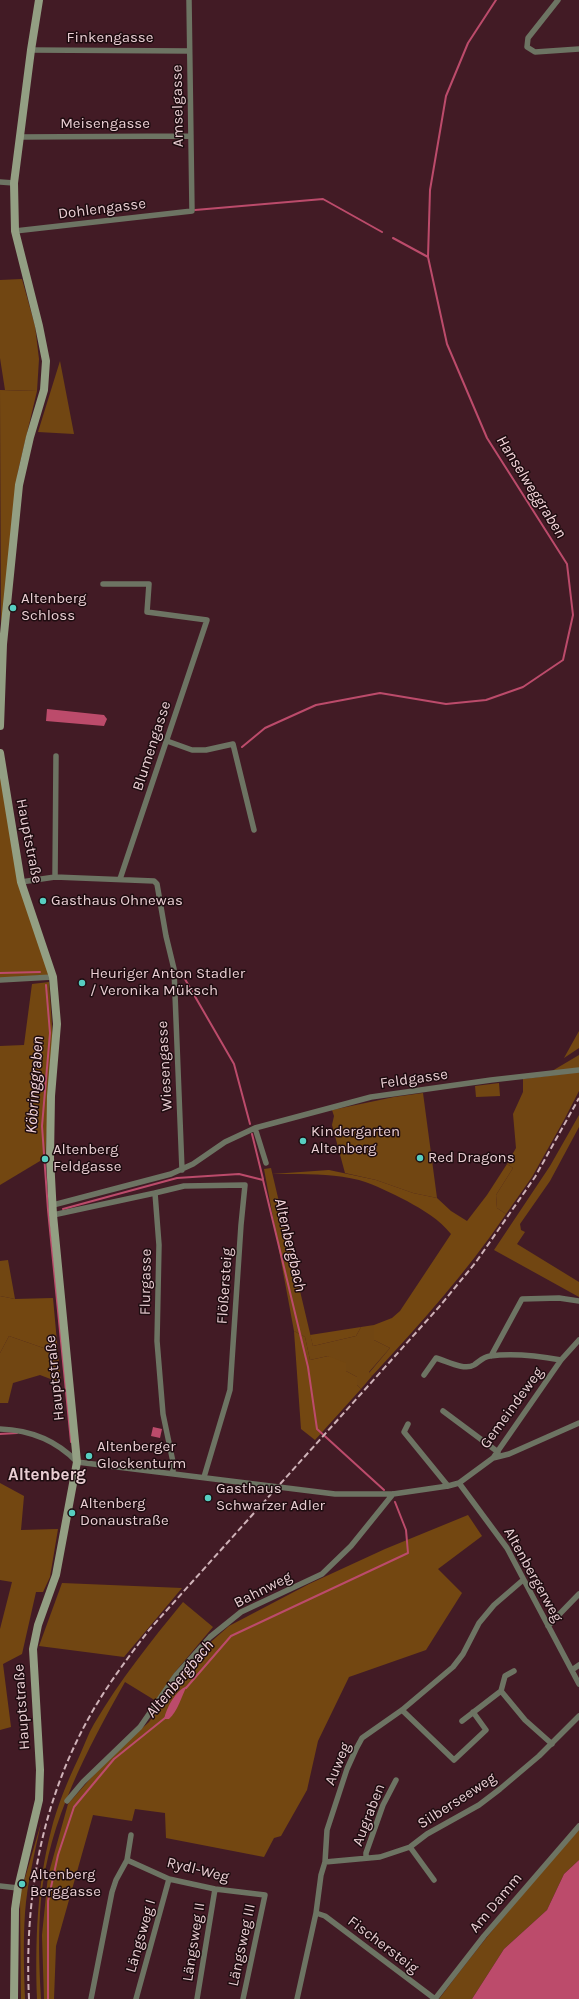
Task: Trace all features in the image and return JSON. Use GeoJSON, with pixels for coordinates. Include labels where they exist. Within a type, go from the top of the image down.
{"type":"FeatureCollection","features":[{"type":"Feature","properties":{"kind":"main road"},"geometry":{"type":"LineString","coordinates":[[0,726],[4,643],[20,485],[30,437],[44,390],[46,361],[40,326],[15,231],[14,182],[39,0]]}},
{"type":"Feature","properties":{"kind":"main road","name":"Hauptstraße"},"geometry":{"type":"LineString","coordinates":[[0,753],[21,882],[53,976],[57,1024],[49,1138],[52,1205],[77,1462],[56,1575],[38,1625],[33,1648],[40,1770],[39,1800],[35,1824],[18,1888],[14,1929],[14,1999]]}},
{"type":"Feature","properties":{"kind":"street","name":"Amselgasse"},"geometry":{"type":"LineString","coordinates":[[189,0],[192,211]]}},
{"type":"Feature","properties":{"kind":"street"},"geometry":{"type":"LineString","coordinates":[[558,0],[528,38],[527,46],[535,52],[579,49]]}},
{"type":"Feature","properties":{"kind":"street","name":"Finkengasse"},"geometry":{"type":"LineString","coordinates":[[31,50],[189,51]]}},
{"type":"Feature","properties":{"kind":"street","name":"Meisengasse"},"geometry":{"type":"LineString","coordinates":[[20,137],[191,136]]}},
{"type":"Feature","properties":{"kind":"street"},"geometry":{"type":"LineString","coordinates":[[0,182],[14,182]]}},
{"type":"Feature","properties":{"kind":"street","name":"Dohlengasse"},"geometry":{"type":"LineString","coordinates":[[15,231],[192,211]]}},
{"type":"Feature","properties":{"kind":"street","name":"Blumengasse"},"geometry":{"type":"LineString","coordinates":[[103,584],[150,584],[147,612],[207,620],[120,880]]}},
{"type":"Feature","properties":{"kind":"street"},"geometry":{"type":"LineString","coordinates":[[0,633],[4,643]]}},
{"type":"Feature","properties":{"kind":"street"},"geometry":{"type":"LineString","coordinates":[[167,741],[192,750],[206,750],[233,744],[254,830]]}},
{"type":"Feature","properties":{"kind":"street"},"geometry":{"type":"LineString","coordinates":[[55,878],[56,756]]}},
{"type":"Feature","properties":{"kind":"street","name":"Wiesengasse"},"geometry":{"type":"LineString","coordinates":[[21,882],[55,878],[154,881],[157,884],[166,936],[174,968],[182,1170]]}},
{"type":"Feature","properties":{"kind":"street"},"geometry":{"type":"LineString","coordinates":[[0,980],[53,976]]}},
{"type":"Feature","properties":{"kind":"street","name":"Feldgasse"},"geometry":{"type":"LineString","coordinates":[[52,1205],[182,1170],[226,1142],[255,1128],[371,1097],[490,1080],[579,1070]]}},
{"type":"Feature","properties":{"kind":"street"},"geometry":{"type":"LineString","coordinates":[[255,1128],[266,1163]]}},
{"type":"Feature","properties":{"kind":"street","name":"Flößersteig"},"geometry":{"type":"LineString","coordinates":[[154,1193],[184,1186],[245,1185],[230,1390],[204,1477]]}},
{"type":"Feature","properties":{"kind":"street"},"geometry":{"type":"LineString","coordinates":[[53,1215],[154,1193]]}},
{"type":"Feature","properties":{"kind":"street","name":"Flurgasse"},"geometry":{"type":"LineString","coordinates":[[154,1193],[159,1244],[157,1341],[163,1414],[173,1462],[173,1474]]}},
{"type":"Feature","properties":{"kind":"street"},"geometry":{"type":"LineString","coordinates":[[491,1356],[522,1299],[559,1298],[579,1301]]}},
{"type":"Feature","properties":{"kind":"street","name":"Gemeindeweg"},"geometry":{"type":"LineString","coordinates":[[459,1483],[493,1458],[561,1360],[579,1340]]}},
{"type":"Feature","properties":{"kind":"street"},"geometry":{"type":"LineString","coordinates":[[424,1375],[436,1358],[466,1367],[475,1364],[481,1359],[491,1356],[538,1356],[561,1360]]}},
{"type":"Feature","properties":{"kind":"street"},"geometry":{"type":"LineString","coordinates":[[444,1411],[498,1452]]}},
{"type":"Feature","properties":{"kind":"street"},"geometry":{"type":"LineString","coordinates":[[493,1458],[509,1454],[579,1423]]}},
{"type":"Feature","properties":{"kind":"street"},"geometry":{"type":"LineString","coordinates":[[408,1424],[404,1432],[448,1486]]}},
{"type":"Feature","properties":{"kind":"street"},"geometry":{"type":"LineString","coordinates":[[0,1429],[19,1430],[36,1435],[67,1452],[77,1462],[204,1477],[292,1490],[335,1494],[393,1494],[459,1483]]}},
{"type":"Feature","properties":{"kind":"street","name":"Altenbergerweg"},"geometry":{"type":"LineString","coordinates":[[459,1483],[507,1548],[579,1684]]}},
{"type":"Feature","properties":{"kind":"street","name":"Bahnweg"},"geometry":{"type":"LineString","coordinates":[[67,1801],[83,1782],[140,1727],[176,1675],[210,1637],[241,1612],[322,1574],[351,1546],[393,1494]]}},
{"type":"Feature","properties":{"kind":"street","name":"Auweg"},"geometry":{"type":"LineString","coordinates":[[297,1999],[316,1913],[321,1875],[325,1862],[328,1830],[347,1769],[356,1749],[362,1738],[402,1710],[453,1667],[463,1654],[479,1623],[494,1605],[523,1580]]}},
{"type":"Feature","properties":{"kind":"street"},"geometry":{"type":"LineString","coordinates":[[548,1626],[579,1594]]}},
{"type":"Feature","properties":{"kind":"street"},"geometry":{"type":"LineString","coordinates":[[572,1670],[579,1665]]}},
{"type":"Feature","properties":{"kind":"street"},"geometry":{"type":"LineString","coordinates":[[462,1721],[501,1691],[505,1676],[514,1671]]}},
{"type":"Feature","properties":{"kind":"street"},"geometry":{"type":"LineString","coordinates":[[501,1691],[525,1720],[552,1744]]}},
{"type":"Feature","properties":{"kind":"street"},"geometry":{"type":"LineString","coordinates":[[402,1710],[454,1760],[486,1730],[473,1712]]}},
{"type":"Feature","properties":{"kind":"street","name":"Silberseeweg"},"geometry":{"type":"LineString","coordinates":[[325,1862],[389,1855],[410,1846],[427,1834],[479,1804],[517,1775],[552,1744],[579,1716]]}},
{"type":"Feature","properties":{"kind":"street","name":"Augraben"},"geometry":{"type":"LineString","coordinates":[[366,1858],[366,1853],[383,1805],[396,1780]]}},
{"type":"Feature","properties":{"kind":"street","name":"Am Damm"},"geometry":{"type":"LineString","coordinates":[[435,1999],[484,1936],[579,1826]]}},
{"type":"Feature","properties":{"kind":"street"},"geometry":{"type":"LineString","coordinates":[[91,1999],[112,1892],[116,1880],[127,1860],[132,1835]]}},
{"type":"Feature","properties":{"kind":"street"},"geometry":{"type":"LineString","coordinates":[[410,1846],[434,1880]]}},
{"type":"Feature","properties":{"kind":"street","name":"Rydl-Weg"},"geometry":{"type":"LineString","coordinates":[[127,1860],[169,1879],[215,1889],[265,1895]]}},
{"type":"Feature","properties":{"kind":"street","name":"Längsweg I"},"geometry":{"type":"LineString","coordinates":[[136,1999],[169,1879]]}},
{"type":"Feature","properties":{"kind":"street"},"geometry":{"type":"LineString","coordinates":[[0,1886],[18,1888]]}},
{"type":"Feature","properties":{"kind":"street","name":"Längsweg II"},"geometry":{"type":"LineString","coordinates":[[197,1999],[215,1889]]}},
{"type":"Feature","properties":{"kind":"street","name":"Längsweg III"},"geometry":{"type":"LineString","coordinates":[[243,1999],[265,1895]]}},
{"type":"Feature","properties":{"kind":"street","name":"Fischersteig"},"geometry":{"type":"LineString","coordinates":[[316,1913],[325,1916],[435,1999]]}},
{"type":"Feature","properties":{"kind":"shaded area"},"geometry":{"type":"Polygon","coordinates":[[[22,279],[35,326],[39,359],[37,391],[5,390],[0,358],[0,280],[22,279]]]}},
{"type":"Feature","properties":{"kind":"shaded area"},"geometry":{"type":"Polygon","coordinates":[[[60,361],[74,434],[38,432],[60,361]]]}},
{"type":"Feature","properties":{"kind":"shaded area"},"geometry":{"type":"Polygon","coordinates":[[[0,390],[37,391],[18,471],[1,634],[0,390]]]}},
{"type":"Feature","properties":{"kind":"shaded area"},"geometry":{"type":"Polygon","coordinates":[[[47,709],[104,715],[107,719],[104,726],[46,721],[47,709]]]}},
{"type":"Feature","properties":{"kind":"shaded area"},"geometry":{"type":"Polygon","coordinates":[[[0,773],[19,882],[49,975],[0,978],[0,773]]]}},
{"type":"Feature","properties":{"kind":"shaded area"},"geometry":{"type":"Polygon","coordinates":[[[49,982],[53,1040],[45,1158],[0,1185],[0,1046],[24,1045],[32,984],[49,982]]]}},
{"type":"Feature","properties":{"kind":"shaded area"},"geometry":{"type":"Polygon","coordinates":[[[579,1031],[579,1048],[564,1058],[579,1031]]]}},
{"type":"Feature","properties":{"kind":"shaded area"},"geometry":{"type":"Polygon","coordinates":[[[579,1055],[579,1068],[552,1071],[579,1055]]]}},
{"type":"Feature","properties":{"kind":"shaded area"},"geometry":{"type":"Polygon","coordinates":[[[579,1072],[579,1091],[532,1177],[506,1214],[497,1208],[496,1195],[513,1168],[507,1164],[516,1148],[513,1114],[523,1092],[523,1079],[579,1072]]]}},
{"type":"Feature","properties":{"kind":"shaded area"},"geometry":{"type":"Polygon","coordinates":[[[499,1083],[500,1096],[476,1097],[475,1086],[499,1083]]]}},
{"type":"Feature","properties":{"kind":"shaded area"},"geometry":{"type":"Polygon","coordinates":[[[423,1093],[437,1198],[413,1193],[376,1180],[345,1173],[332,1125],[334,1116],[332,1110],[394,1097],[423,1093]]]}},
{"type":"Feature","properties":{"kind":"shaded area"},"geometry":{"type":"Polygon","coordinates":[[[579,1115],[579,1127],[550,1181],[520,1224],[521,1230],[525,1232],[517,1244],[579,1282],[579,1297],[494,1250],[550,1166],[579,1115]]]}},
{"type":"Feature","properties":{"kind":"shaded area"},"geometry":{"type":"Polygon","coordinates":[[[507,1164],[513,1168],[496,1195],[497,1208],[506,1214],[459,1277],[372,1376],[369,1373],[390,1348],[374,1340],[374,1325],[392,1318],[400,1311],[451,1234],[436,1219],[419,1208],[389,1192],[365,1182],[327,1175],[272,1174],[329,1170],[376,1180],[413,1193],[437,1198],[451,1211],[467,1221],[487,1195],[507,1164]]]}},
{"type":"Feature","properties":{"kind":"shaded area"},"geometry":{"type":"Polygon","coordinates":[[[271,1168],[313,1346],[356,1336],[361,1327],[374,1325],[374,1340],[390,1348],[369,1372],[372,1376],[361,1389],[357,1385],[357,1377],[346,1371],[328,1356],[310,1360],[305,1337],[294,1331],[264,1169],[271,1168]]]}},
{"type":"Feature","properties":{"kind":"shaded area"},"geometry":{"type":"Polygon","coordinates":[[[8,1260],[15,1299],[0,1296],[0,1261],[8,1260]]]}},
{"type":"Feature","properties":{"kind":"shaded area"},"geometry":{"type":"Polygon","coordinates":[[[0,1296],[15,1299],[53,1298],[58,1353],[9,1336],[0,1353],[0,1296]]]}},
{"type":"Feature","properties":{"kind":"shaded area"},"geometry":{"type":"Polygon","coordinates":[[[361,1327],[356,1336],[313,1346],[310,1335],[361,1327]]]}},
{"type":"Feature","properties":{"kind":"shaded area"},"geometry":{"type":"Polygon","coordinates":[[[294,1331],[305,1337],[310,1360],[328,1356],[346,1363],[346,1371],[357,1377],[357,1385],[361,1389],[315,1440],[301,1429],[294,1331]]]}},
{"type":"Feature","properties":{"kind":"shaded area"},"geometry":{"type":"Polygon","coordinates":[[[9,1336],[58,1353],[61,1383],[40,1375],[13,1383],[8,1403],[0,1403],[0,1353],[9,1336]]]}},
{"type":"Feature","properties":{"kind":"shaded area"},"geometry":{"type":"Polygon","coordinates":[[[153,1427],[162,1429],[160,1438],[151,1436],[153,1427]]]}},
{"type":"Feature","properties":{"kind":"shaded area"},"geometry":{"type":"Polygon","coordinates":[[[0,1483],[24,1496],[21,1530],[58,1529],[50,1577],[43,1592],[36,1592],[22,1654],[3,1664],[11,1727],[0,1730],[0,1629],[12,1582],[0,1580],[0,1483]]]}},
{"type":"Feature","properties":{"kind":"shaded area"},"geometry":{"type":"Polygon","coordinates":[[[468,1515],[482,1536],[438,1569],[462,1593],[426,1650],[349,1677],[318,1741],[307,1790],[281,1836],[274,1838],[264,1857],[166,1838],[165,1813],[135,1809],[132,1821],[93,1815],[56,1946],[54,1999],[44,1999],[42,1935],[48,1876],[68,1804],[106,1761],[149,1722],[197,1654],[229,1626],[309,1584],[385,1549],[468,1515]]]}},
{"type":"Feature","properties":{"kind":"shaded area"},"geometry":{"type":"Polygon","coordinates":[[[62,1583],[182,1588],[124,1657],[39,1646],[62,1583]]]}},
{"type":"Feature","properties":{"kind":"shaded area"},"geometry":{"type":"Polygon","coordinates":[[[183,1602],[213,1627],[175,1672],[156,1701],[125,1682],[97,1733],[72,1786],[61,1814],[52,1841],[45,1870],[41,1899],[39,1949],[41,1999],[37,1999],[36,1957],[38,1914],[46,1851],[53,1822],[67,1784],[94,1724],[136,1661],[183,1602]]]}},
{"type":"Feature","properties":{"kind":"shaded area"},"geometry":{"type":"Polygon","coordinates":[[[187,1686],[175,1712],[169,1719],[164,1719],[167,1709],[175,1695],[187,1686]]]}},
{"type":"Feature","properties":{"kind":"shaded area"},"geometry":{"type":"Polygon","coordinates":[[[41,1823],[26,1902],[24,1924],[25,1999],[21,1999],[20,1895],[41,1823]]]}},
{"type":"Feature","properties":{"kind":"shaded area"},"geometry":{"type":"Polygon","coordinates":[[[579,1829],[579,1860],[564,1874],[547,1910],[504,1949],[472,1999],[439,1999],[507,1912],[579,1829]]]}},
{"type":"Feature","properties":{"kind":"shaded area"},"geometry":{"type":"Polygon","coordinates":[[[579,1860],[579,1999],[472,1999],[504,1949],[547,1910],[564,1874],[579,1860]]]}},
{"type":"Feature","properties":{"kind":"waterway","name":"Hanselweggraben"},"geometry":{"type":"LineString","coordinates":[[242,747],[265,728],[316,705],[380,693],[446,704],[486,700],[523,687],[563,660],[573,615],[567,564],[487,438],[447,344],[428,257],[430,190],[446,96],[468,43],[496,0]]}},
{"type":"Feature","properties":{"kind":"waterway"},"geometry":{"type":"LineString","coordinates":[[195,210],[323,199],[382,232]]}},
{"type":"Feature","properties":{"kind":"waterway"},"geometry":{"type":"LineString","coordinates":[[393,238],[428,257]]}},
{"type":"Feature","properties":{"kind":"waterway","name":"Köbringgraben"},"geometry":{"type":"LineString","coordinates":[[0,973],[40,972]]}},
{"type":"Feature","properties":{"kind":"waterway","name":"Hanselweggraben"},"geometry":{"type":"LineString","coordinates":[[182,974],[234,1064],[250,1124]]}},
{"type":"Feature","properties":{"kind":"waterway","name":"Altenbergbach"},"geometry":{"type":"LineString","coordinates":[[46,985],[50,1033],[42,1126],[48,1210],[71,1442]]}},
{"type":"Feature","properties":{"kind":"waterway","name":"Hanselweggraben"},"geometry":{"type":"LineString","coordinates":[[252,1134],[263,1179]]}},
{"type":"Feature","properties":{"kind":"waterway","name":"Altenbergbach"},"geometry":{"type":"LineString","coordinates":[[63,1209],[177,1178],[239,1174],[263,1180],[308,1367],[317,1429],[384,1490]]}},
{"type":"Feature","properties":{"kind":"waterway","name":"Altenbergbach"},"geometry":{"type":"LineString","coordinates":[[0,1434],[17,1433]]}},
{"type":"Feature","properties":{"kind":"waterway","name":"Altenbergbach"},"geometry":{"type":"LineString","coordinates":[[186,1688],[231,1636],[408,1553],[406,1530],[395,1502]]}},
{"type":"Feature","properties":{"kind":"waterway","name":"Altenbergbach"},"geometry":{"type":"LineString","coordinates":[[48,1999],[48,1901],[58,1855],[74,1807],[114,1759],[165,1718]]}},
{"type":"Feature","properties":{"kind":"railway"},"geometry":{"type":"LineString","coordinates":[[29,1999],[28,1961],[30,1923],[40,1848],[62,1776],[77,1741],[95,1707],[114,1677],[149,1630],[439,1307],[476,1262],[535,1177],[579,1098]]}},
{"type":"Feature","properties":{"kind":"place","name":"Altenberg Schloss"},"geometry":{"type":"Point","coordinates":[13,608]}},
{"type":"Feature","properties":{"kind":"place","name":"Gasthaus Ohnewas"},"geometry":{"type":"Point","coordinates":[43,901]}},
{"type":"Feature","properties":{"kind":"place","name":"Heuriger Anton Stadler / Veronika Müksch"},"geometry":{"type":"Point","coordinates":[82,983]}},
{"type":"Feature","properties":{"kind":"place","name":"Kindergarten Altenberg"},"geometry":{"type":"Point","coordinates":[303,1141]}},
{"type":"Feature","properties":{"kind":"place","name":"Red Dragons"},"geometry":{"type":"Point","coordinates":[420,1158]}},
{"type":"Feature","properties":{"kind":"place","name":"Altenberg Feldgasse"},"geometry":{"type":"Point","coordinates":[45,1159]}},
{"type":"Feature","properties":{"kind":"place","name":"Altenberger Glockenturm"},"geometry":{"type":"Point","coordinates":[89,1456]}},
{"type":"Feature","properties":{"kind":"place","name":"Gasthaus Schwarzer Adler"},"geometry":{"type":"Point","coordinates":[208,1498]}},
{"type":"Feature","properties":{"kind":"place","name":"Altenberg Donaustraße"},"geometry":{"type":"Point","coordinates":[72,1513]}},
{"type":"Feature","properties":{"kind":"place","name":"Altenberg Berggasse"},"geometry":{"type":"Point","coordinates":[22,1884]}},
{"type":"Feature","properties":{"kind":"district","name":"Altenberg"},"geometry":{"type":"Point","coordinates":[47,1475]}}]}
